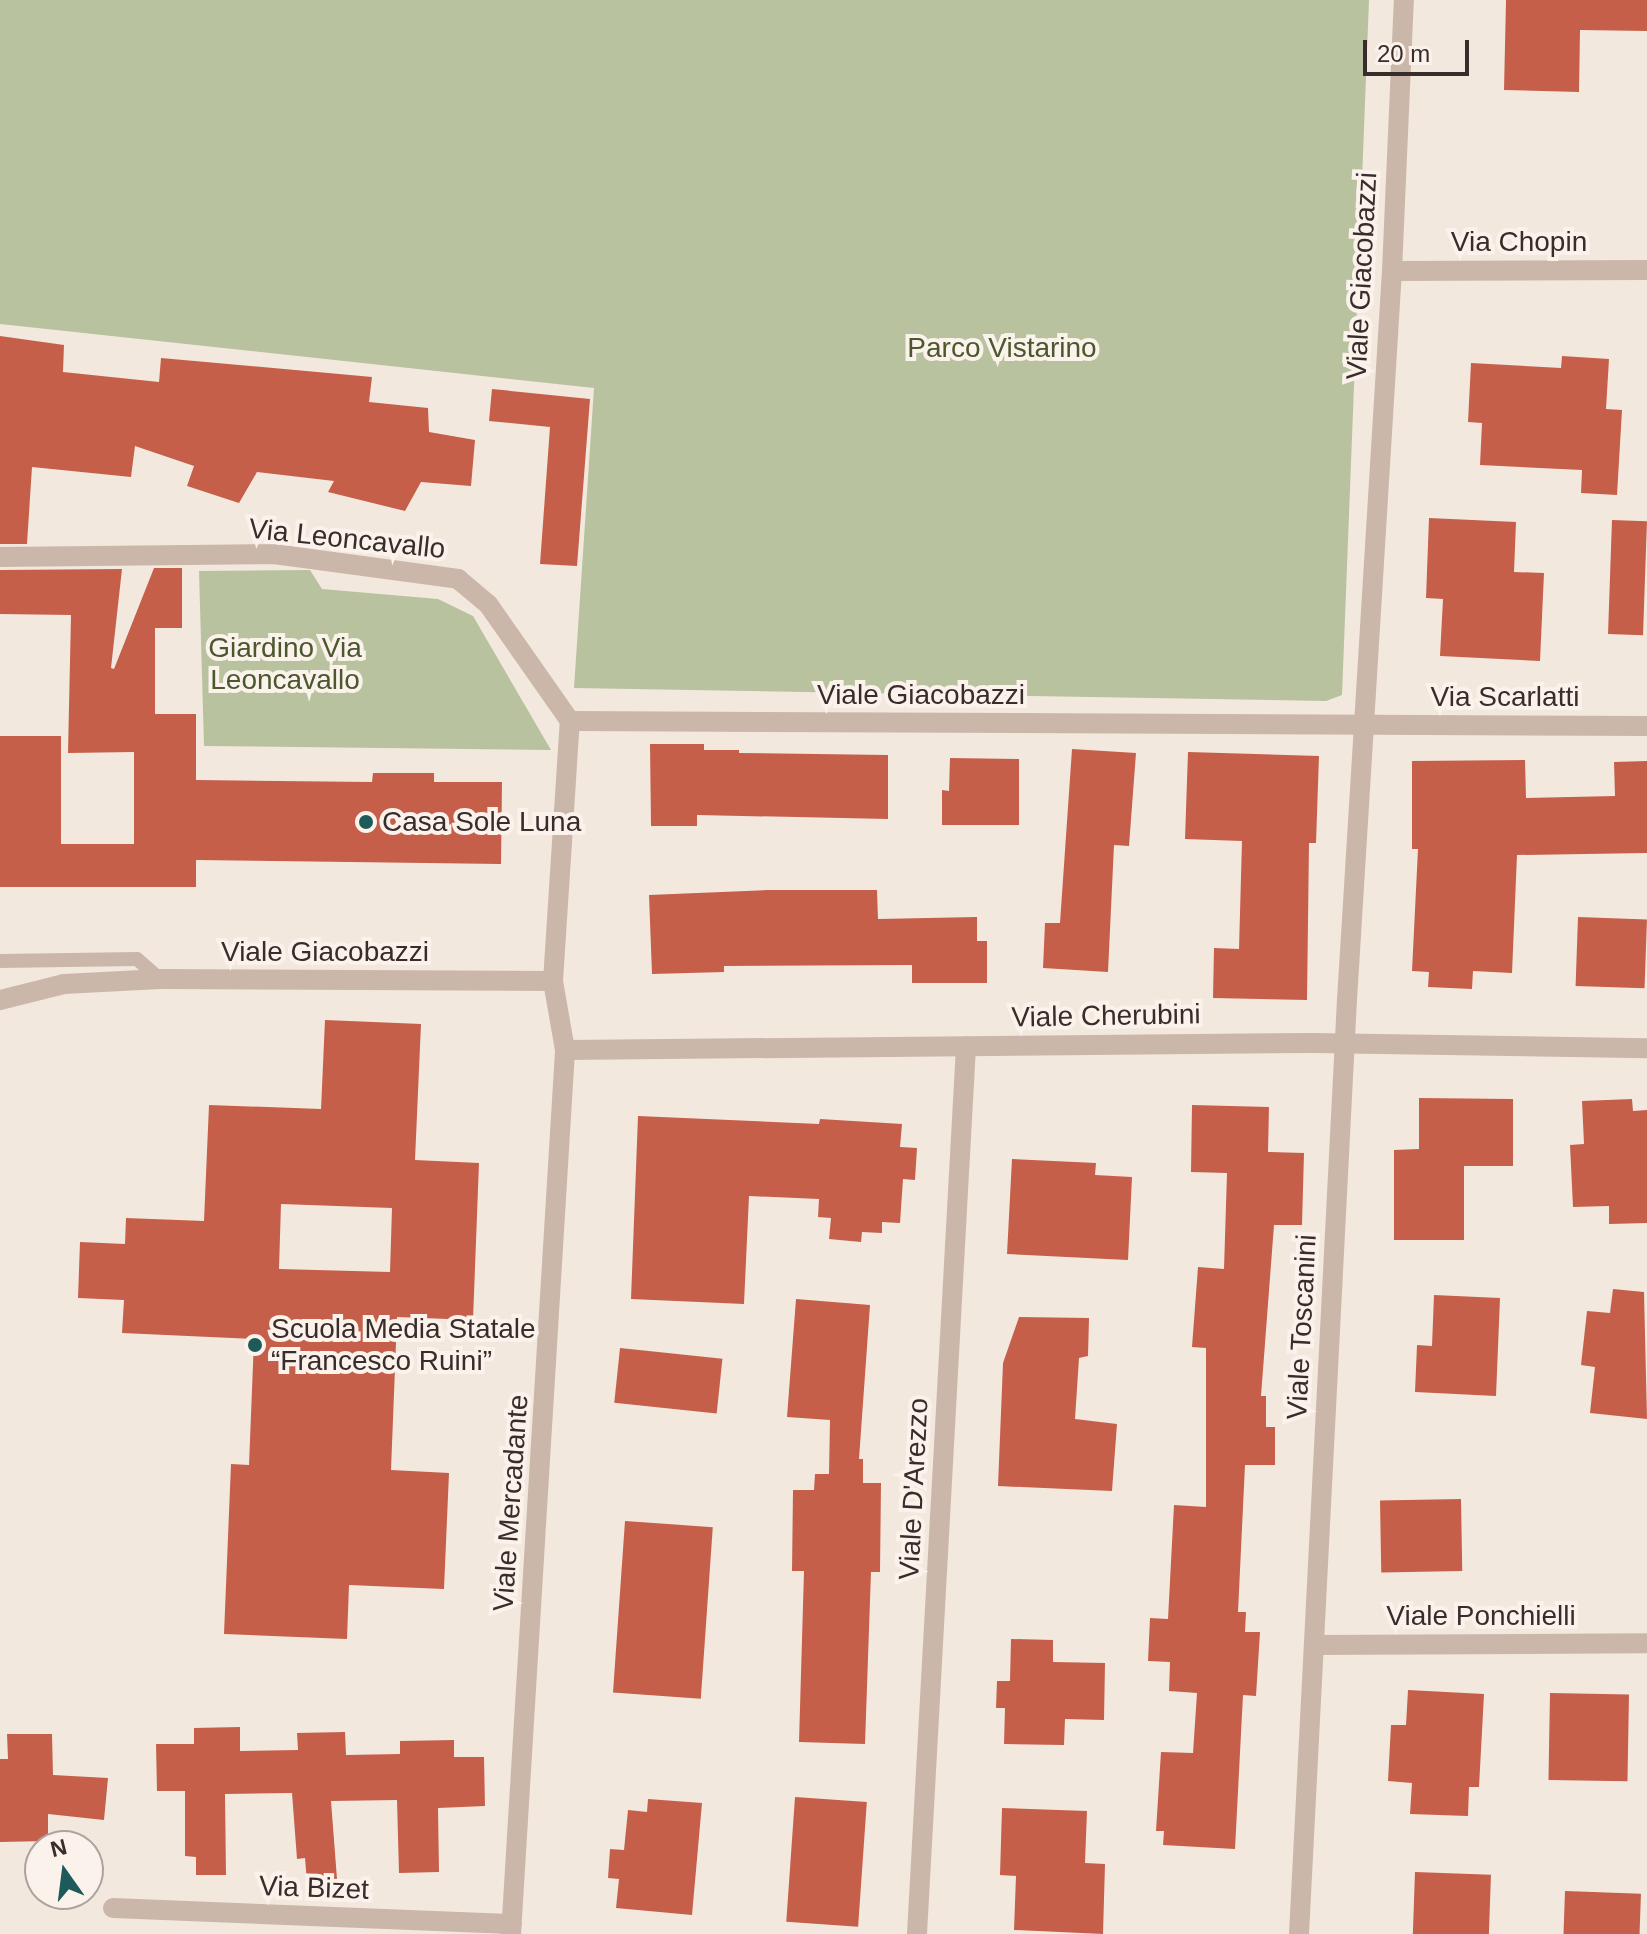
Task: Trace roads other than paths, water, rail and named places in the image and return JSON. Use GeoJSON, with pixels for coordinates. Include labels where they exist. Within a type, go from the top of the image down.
{"type":"FeatureCollection","features":[{"type":"Feature","properties":{"kind":"street","name":"Viale Giacobazzi"},"geometry":{"type":"LineString","coordinates":[[570,721],[1362,724],[1392,271],[1404,0]]}},
{"type":"Feature","properties":{"kind":"street","name":"Via Chopin"},"geometry":{"type":"LineString","coordinates":[[1392,271],[1647,270]]}},
{"type":"Feature","properties":{"kind":"street","name":"Via Leoncavallo"},"geometry":{"type":"LineString","coordinates":[[0,557],[274,554],[458,579],[488,604],[570,721]]}},
{"type":"Feature","properties":{"kind":"street"},"geometry":{"type":"LineString","coordinates":[[553,981],[570,721]]}},
{"type":"Feature","properties":{"kind":"street","name":"Via Scarlatti"},"geometry":{"type":"LineString","coordinates":[[1362,724],[1647,726]]}},
{"type":"Feature","properties":{"kind":"street","name":"Viale Toscanini"},"geometry":{"type":"LineString","coordinates":[[1299,1934],[1362,724]]}},
{"type":"Feature","properties":{"kind":"street","name":"Viale Giacobazzi"},"geometry":{"type":"LineString","coordinates":[[0,1000],[64,984],[160,979],[553,981]]}},
{"type":"Feature","properties":{"kind":"street","name":"Viale Mercadante"},"geometry":{"type":"LineString","coordinates":[[512,1929],[565,1050],[553,981]]}},
{"type":"Feature","properties":{"kind":"street","name":"Viale Cherubini"},"geometry":{"type":"LineString","coordinates":[[565,1050],[1344,1043],[1647,1048]]}},
{"type":"Feature","properties":{"kind":"street","name":"Viale D'Arezzo"},"geometry":{"type":"LineString","coordinates":[[917,1934],[966,1046]]}},
{"type":"Feature","properties":{"kind":"street","name":"Viale Ponchielli"},"geometry":{"type":"LineString","coordinates":[[1315,1645],[1647,1643]]}},
{"type":"Feature","properties":{"kind":"street","name":"Via Bizet"},"geometry":{"type":"LineString","coordinates":[[113,1908],[512,1929]]}},
{"type":"Feature","properties":{"kind":"lane"},"geometry":{"type":"LineString","coordinates":[[0,961],[137,959],[160,979]]}},
{"type":"Feature","properties":{"kind":"place","name":"Casa Sole Luna"},"geometry":{"type":"Point","coordinates":[366,822]}},
{"type":"Feature","properties":{"kind":"place","name":"Scuola Media Statale “Francesco Ruini”"},"geometry":{"type":"Point","coordinates":[255,1345]}},
{"type":"Feature","properties":{"kind":"park label","name":"Parco Vistarino"},"geometry":{"type":"Point","coordinates":[1002,348]}},
{"type":"Feature","properties":{"kind":"park label","name":"Giardino Via Leoncavallo"},"geometry":{"type":"Point","coordinates":[285,664]}}]}
